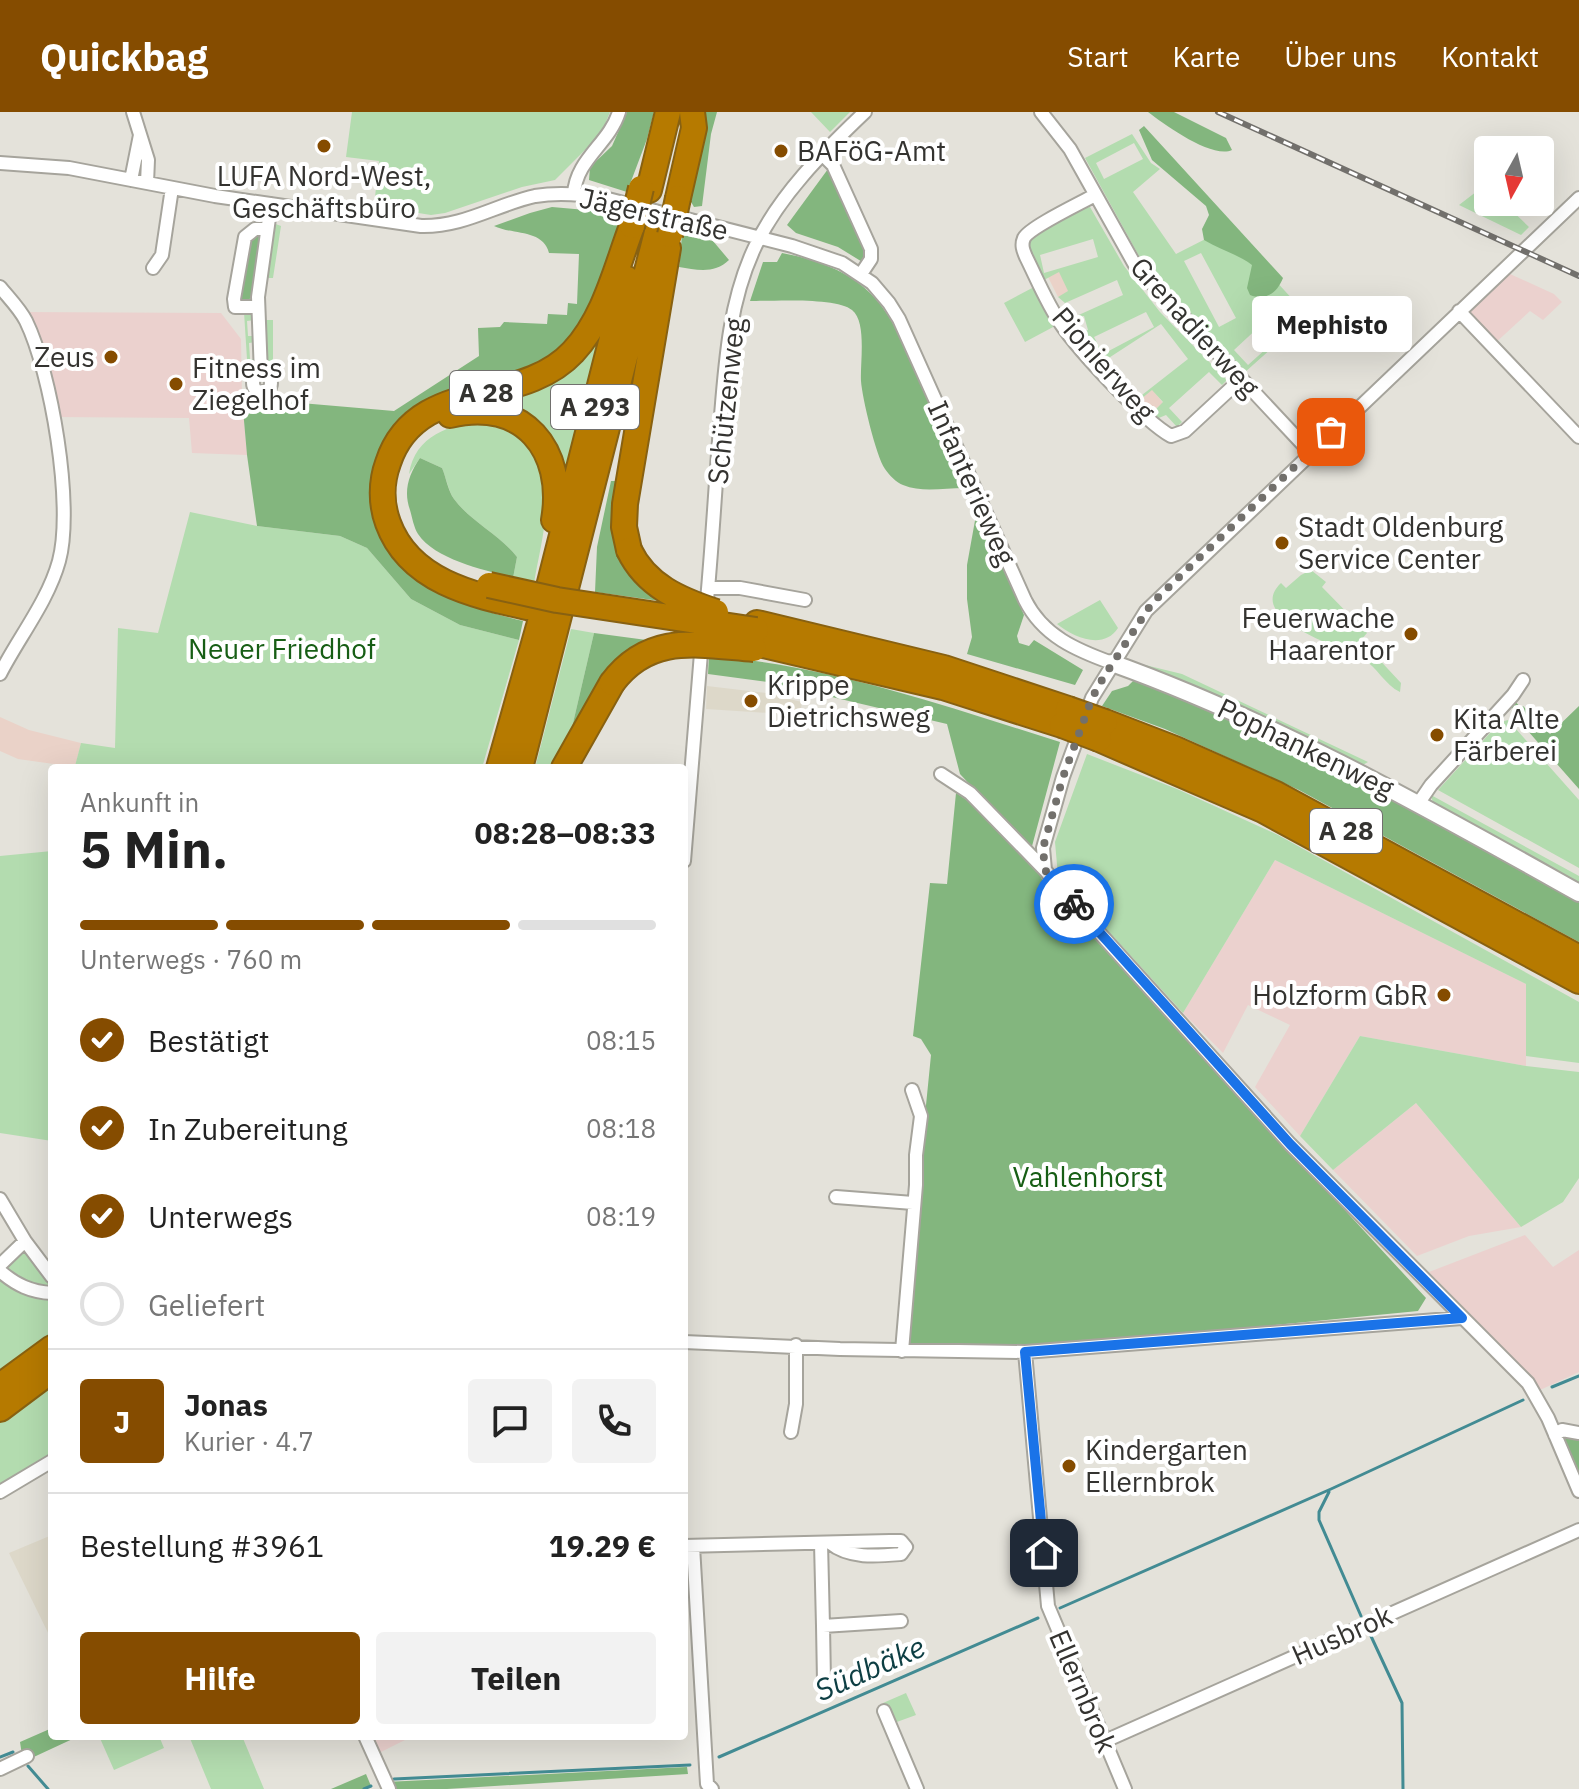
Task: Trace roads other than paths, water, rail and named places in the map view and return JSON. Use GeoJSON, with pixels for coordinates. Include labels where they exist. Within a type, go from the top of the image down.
{"type":"FeatureCollection","features":[{"type":"Feature","properties":{"kind":"highway","name":"A 28"},"geometry":{"type":"LineString","coordinates":[[668,112],[650,230],[625,504],[624,527],[629,550],[642,572],[669,592],[791,651],[1065,717]]}},
{"type":"Feature","properties":{"kind":"highway","name":"A 28"},"geometry":{"type":"LineString","coordinates":[[488,592],[446,584],[428,574],[402,551],[393,536],[383,502],[385,471],[390,456],[404,432],[428,412],[543,375],[574,352],[650,230],[658,188],[694,128],[690,112]]}},
{"type":"Feature","properties":{"kind":"highway","name":"A 293"},"geometry":{"type":"LineString","coordinates":[[500,764],[650,230]]}},
{"type":"Feature","properties":{"kind":"highway","name":"A 293"},"geometry":{"type":"LineString","coordinates":[[521,764],[650,230]]}},
{"type":"Feature","properties":{"kind":"highway","name":"A 293"},"geometry":{"type":"LineString","coordinates":[[548,587],[546,562],[557,480],[552,462],[530,429],[496,413],[462,412],[445,416],[431,424],[409,446],[398,468],[396,510],[406,537],[417,550],[451,573],[488,592],[557,600],[756,636],[838,643]]}},
{"type":"Feature","properties":{"kind":"highway","name":"A 28"},"geometry":{"type":"LineString","coordinates":[[566,764],[612,683],[645,653],[684,643],[756,636]]}},
{"type":"Feature","properties":{"kind":"highway","name":"A 28"},"geometry":{"type":"LineString","coordinates":[[838,643],[955,671],[1065,717],[1175,749],[1276,794],[1579,958]]}},
{"type":"Feature","properties":{"kind":"highway","name":"A 28"},"geometry":{"type":"LineString","coordinates":[[1102,730],[1263,810],[1579,981]]}},
{"type":"Feature","properties":{"kind":"highway"},"geometry":{"type":"LineString","coordinates":[[0,1386],[48,1351]]}},
{"type":"Feature","properties":{"kind":"highway"},"geometry":{"type":"LineString","coordinates":[[0,1409],[48,1373]]}},
{"type":"Feature","properties":{"kind":"street"},"geometry":{"type":"LineString","coordinates":[[133,112],[148,160],[147,183]]}},
{"type":"Feature","properties":{"kind":"street"},"geometry":{"type":"LineString","coordinates":[[574,194],[581,167],[608,136],[619,112]]}},
{"type":"Feature","properties":{"kind":"street","name":"Schützenweg"},"geometry":{"type":"LineString","coordinates":[[688,806],[727,344],[742,281],[759,239],[786,199],[822,154],[865,112]]}},
{"type":"Feature","properties":{"kind":"street","name":"Grenadierweg"},"geometry":{"type":"LineString","coordinates":[[1041,112],[1070,149],[1135,265],[1310,452]]}},
{"type":"Feature","properties":{"kind":"street"},"geometry":{"type":"LineString","coordinates":[[131,180],[140,135]]}},
{"type":"Feature","properties":{"kind":"street"},"geometry":{"type":"LineString","coordinates":[[822,154],[833,165],[871,249],[871,259],[861,274]]}},
{"type":"Feature","properties":{"kind":"street","name":"Jägerstraße"},"geometry":{"type":"LineString","coordinates":[[0,163],[69,168],[271,204],[433,226],[469,220],[535,196],[574,194],[604,198],[759,239]]}},
{"type":"Feature","properties":{"kind":"street"},"geometry":{"type":"LineString","coordinates":[[153,268],[162,255],[172,188]]}},
{"type":"Feature","properties":{"kind":"street","name":"Pionierweg"},"geometry":{"type":"LineString","coordinates":[[1095,195],[1032,230],[1023,240],[1026,257],[1062,326],[1109,379],[1160,430],[1171,436],[1185,431],[1240,380]]}},
{"type":"Feature","properties":{"kind":"street"},"geometry":{"type":"LineString","coordinates":[[1045,870],[1043,848],[1063,777],[1092,698],[1152,603],[1579,198]]}},
{"type":"Feature","properties":{"kind":"street"},"geometry":{"type":"LineString","coordinates":[[261,374],[258,307],[271,204]]}},
{"type":"Feature","properties":{"kind":"street"},"geometry":{"type":"LineString","coordinates":[[258,307],[238,308],[234,299],[245,237],[255,229],[267,229]]}},
{"type":"Feature","properties":{"kind":"street","name":"Infanterieweg"},"geometry":{"type":"LineString","coordinates":[[759,239],[829,258],[861,274],[881,292],[899,319],[1029,609],[1044,628],[1062,641],[1112,663]]}},
{"type":"Feature","properties":{"kind":"street"},"geometry":{"type":"LineString","coordinates":[[0,287],[26,321],[45,371],[61,470],[63,519],[63,540],[56,571],[0,674]]}},
{"type":"Feature","properties":{"kind":"street"},"geometry":{"type":"LineString","coordinates":[[1459,311],[1579,437]]}},
{"type":"Feature","properties":{"kind":"street"},"geometry":{"type":"LineString","coordinates":[[708,588],[740,588],[805,600]]}},
{"type":"Feature","properties":{"kind":"street","name":"Pophankenweg"},"geometry":{"type":"LineString","coordinates":[[1112,663],[1229,709],[1325,754],[1579,893]]}},
{"type":"Feature","properties":{"kind":"street"},"geometry":{"type":"LineString","coordinates":[[1418,804],[1523,680]]}},
{"type":"Feature","properties":{"kind":"street"},"geometry":{"type":"LineString","coordinates":[[941,774],[970,793],[1045,870],[1290,1144],[1528,1383],[1579,1491]]}},
{"type":"Feature","properties":{"kind":"street"},"geometry":{"type":"LineString","coordinates":[[902,1351],[921,1116],[912,1090]]}},
{"type":"Feature","properties":{"kind":"street"},"geometry":{"type":"LineString","coordinates":[[836,1197],[913,1203]]}},
{"type":"Feature","properties":{"kind":"street"},"geometry":{"type":"LineString","coordinates":[[0,1199],[48,1272]]}},
{"type":"Feature","properties":{"kind":"street"},"geometry":{"type":"LineString","coordinates":[[0,1265],[25,1241]]}},
{"type":"Feature","properties":{"kind":"street"},"geometry":{"type":"LineString","coordinates":[[0,1271],[13,1283],[48,1292]]}},
{"type":"Feature","properties":{"kind":"street"},"geometry":{"type":"LineString","coordinates":[[688,1342],[902,1351],[1025,1352],[1462,1318]]}},
{"type":"Feature","properties":{"kind":"street"},"geometry":{"type":"LineString","coordinates":[[791,1432],[796,1404],[796,1345]]}},
{"type":"Feature","properties":{"kind":"street","name":"Ellernbrok"},"geometry":{"type":"LineString","coordinates":[[1025,1352],[1048,1606],[1125,1789]]}},
{"type":"Feature","properties":{"kind":"street"},"geometry":{"type":"LineString","coordinates":[[1555,1435],[1562,1430],[1579,1433]]}},
{"type":"Feature","properties":{"kind":"street"},"geometry":{"type":"LineString","coordinates":[[0,1492],[48,1463]]}},
{"type":"Feature","properties":{"kind":"street","name":"Husbrok"},"geometry":{"type":"LineString","coordinates":[[1105,1741],[1579,1530]]}},
{"type":"Feature","properties":{"kind":"street"},"geometry":{"type":"LineString","coordinates":[[712,1789],[707,1784],[688,1546],[901,1541],[906,1547],[901,1554],[862,1555],[842,1551],[826,1543]]}},
{"type":"Feature","properties":{"kind":"street"},"geometry":{"type":"LineString","coordinates":[[824,1681],[826,1543]]}},
{"type":"Feature","properties":{"kind":"street"},"geometry":{"type":"LineString","coordinates":[[823,1626],[901,1621]]}},
{"type":"Feature","properties":{"kind":"street"},"geometry":{"type":"LineString","coordinates":[[884,1711],[917,1789]]}},
{"type":"Feature","properties":{"kind":"street"},"geometry":{"type":"LineString","coordinates":[[367,1740],[389,1789]]}},
{"type":"Feature","properties":{"kind":"street"},"geometry":{"type":"LineString","coordinates":[[0,1769],[27,1756]]}},
{"type":"Feature","properties":{"kind":"waterway"},"geometry":{"type":"LineString","coordinates":[[1552,1387],[1579,1376]]}},
{"type":"Feature","properties":{"kind":"waterway","name":"Südbäke"},"geometry":{"type":"LineString","coordinates":[[1060,1608],[1331,1489],[1523,1400]]}},
{"type":"Feature","properties":{"kind":"waterway"},"geometry":{"type":"LineString","coordinates":[[1329,1492],[1319,1512],[1319,1520],[1361,1616]]}},
{"type":"Feature","properties":{"kind":"waterway","name":"Südbäke"},"geometry":{"type":"LineString","coordinates":[[719,1757],[1038,1618]]}},
{"type":"Feature","properties":{"kind":"waterway"},"geometry":{"type":"LineString","coordinates":[[1370,1634],[1402,1703],[1403,1789]]}},
{"type":"Feature","properties":{"kind":"waterway","name":"Südbäke"},"geometry":{"type":"LineString","coordinates":[[0,1757],[13,1752]]}},
{"type":"Feature","properties":{"kind":"waterway","name":"Südbäke"},"geometry":{"type":"LineString","coordinates":[[394,1779],[690,1765]]}},
{"type":"Feature","properties":{"kind":"waterway","name":"Südbäke"},"geometry":{"type":"LineString","coordinates":[[28,1766],[48,1789]]}},
{"type":"Feature","properties":{"kind":"waterway","name":"Südbäke"},"geometry":{"type":"LineString","coordinates":[[364,1789],[371,1786]]}},
{"type":"Feature","properties":{"kind":"railway"},"geometry":{"type":"LineString","coordinates":[[1218,112],[1579,276]]}},
{"type":"Feature","properties":{"kind":"place","name":"LUFA Nord-West, Geschäftsbüro"},"geometry":{"type":"Point","coordinates":[324,146]}},
{"type":"Feature","properties":{"kind":"place","name":"BAFöG-Amt"},"geometry":{"type":"Point","coordinates":[781,151]}},
{"type":"Feature","properties":{"kind":"place","name":"Zeus"},"geometry":{"type":"Point","coordinates":[111,357]}},
{"type":"Feature","properties":{"kind":"place","name":"Fitness im Ziegelhof"},"geometry":{"type":"Point","coordinates":[176,384]}},
{"type":"Feature","properties":{"kind":"place","name":"Mephisto"},"geometry":{"type":"Point","coordinates":[1331,432]}},
{"type":"Feature","properties":{"kind":"place","name":"Stadt Oldenburg Service Center"},"geometry":{"type":"Point","coordinates":[1282,543]}},
{"type":"Feature","properties":{"kind":"place","name":"Feuerwache Haarentor"},"geometry":{"type":"Point","coordinates":[1411,634]}},
{"type":"Feature","properties":{"kind":"place","name":"Krippe Dietrichsweg"},"geometry":{"type":"Point","coordinates":[751,701]}},
{"type":"Feature","properties":{"kind":"place","name":"Kita Alte Färberei"},"geometry":{"type":"Point","coordinates":[1437,735]}},
{"type":"Feature","properties":{"kind":"place","name":"Holzform GbR"},"geometry":{"type":"Point","coordinates":[1444,995]}},
{"type":"Feature","properties":{"kind":"place","name":"Kindergarten Ellernbrok"},"geometry":{"type":"Point","coordinates":[1069,1466]}},
{"type":"Feature","properties":{"kind":"park label","name":"Neuer Friedhof"},"geometry":{"type":"Point","coordinates":[282,649]}},
{"type":"Feature","properties":{"kind":"park label","name":"Vahlenhorst"},"geometry":{"type":"Point","coordinates":[1088,1177]}}]}
